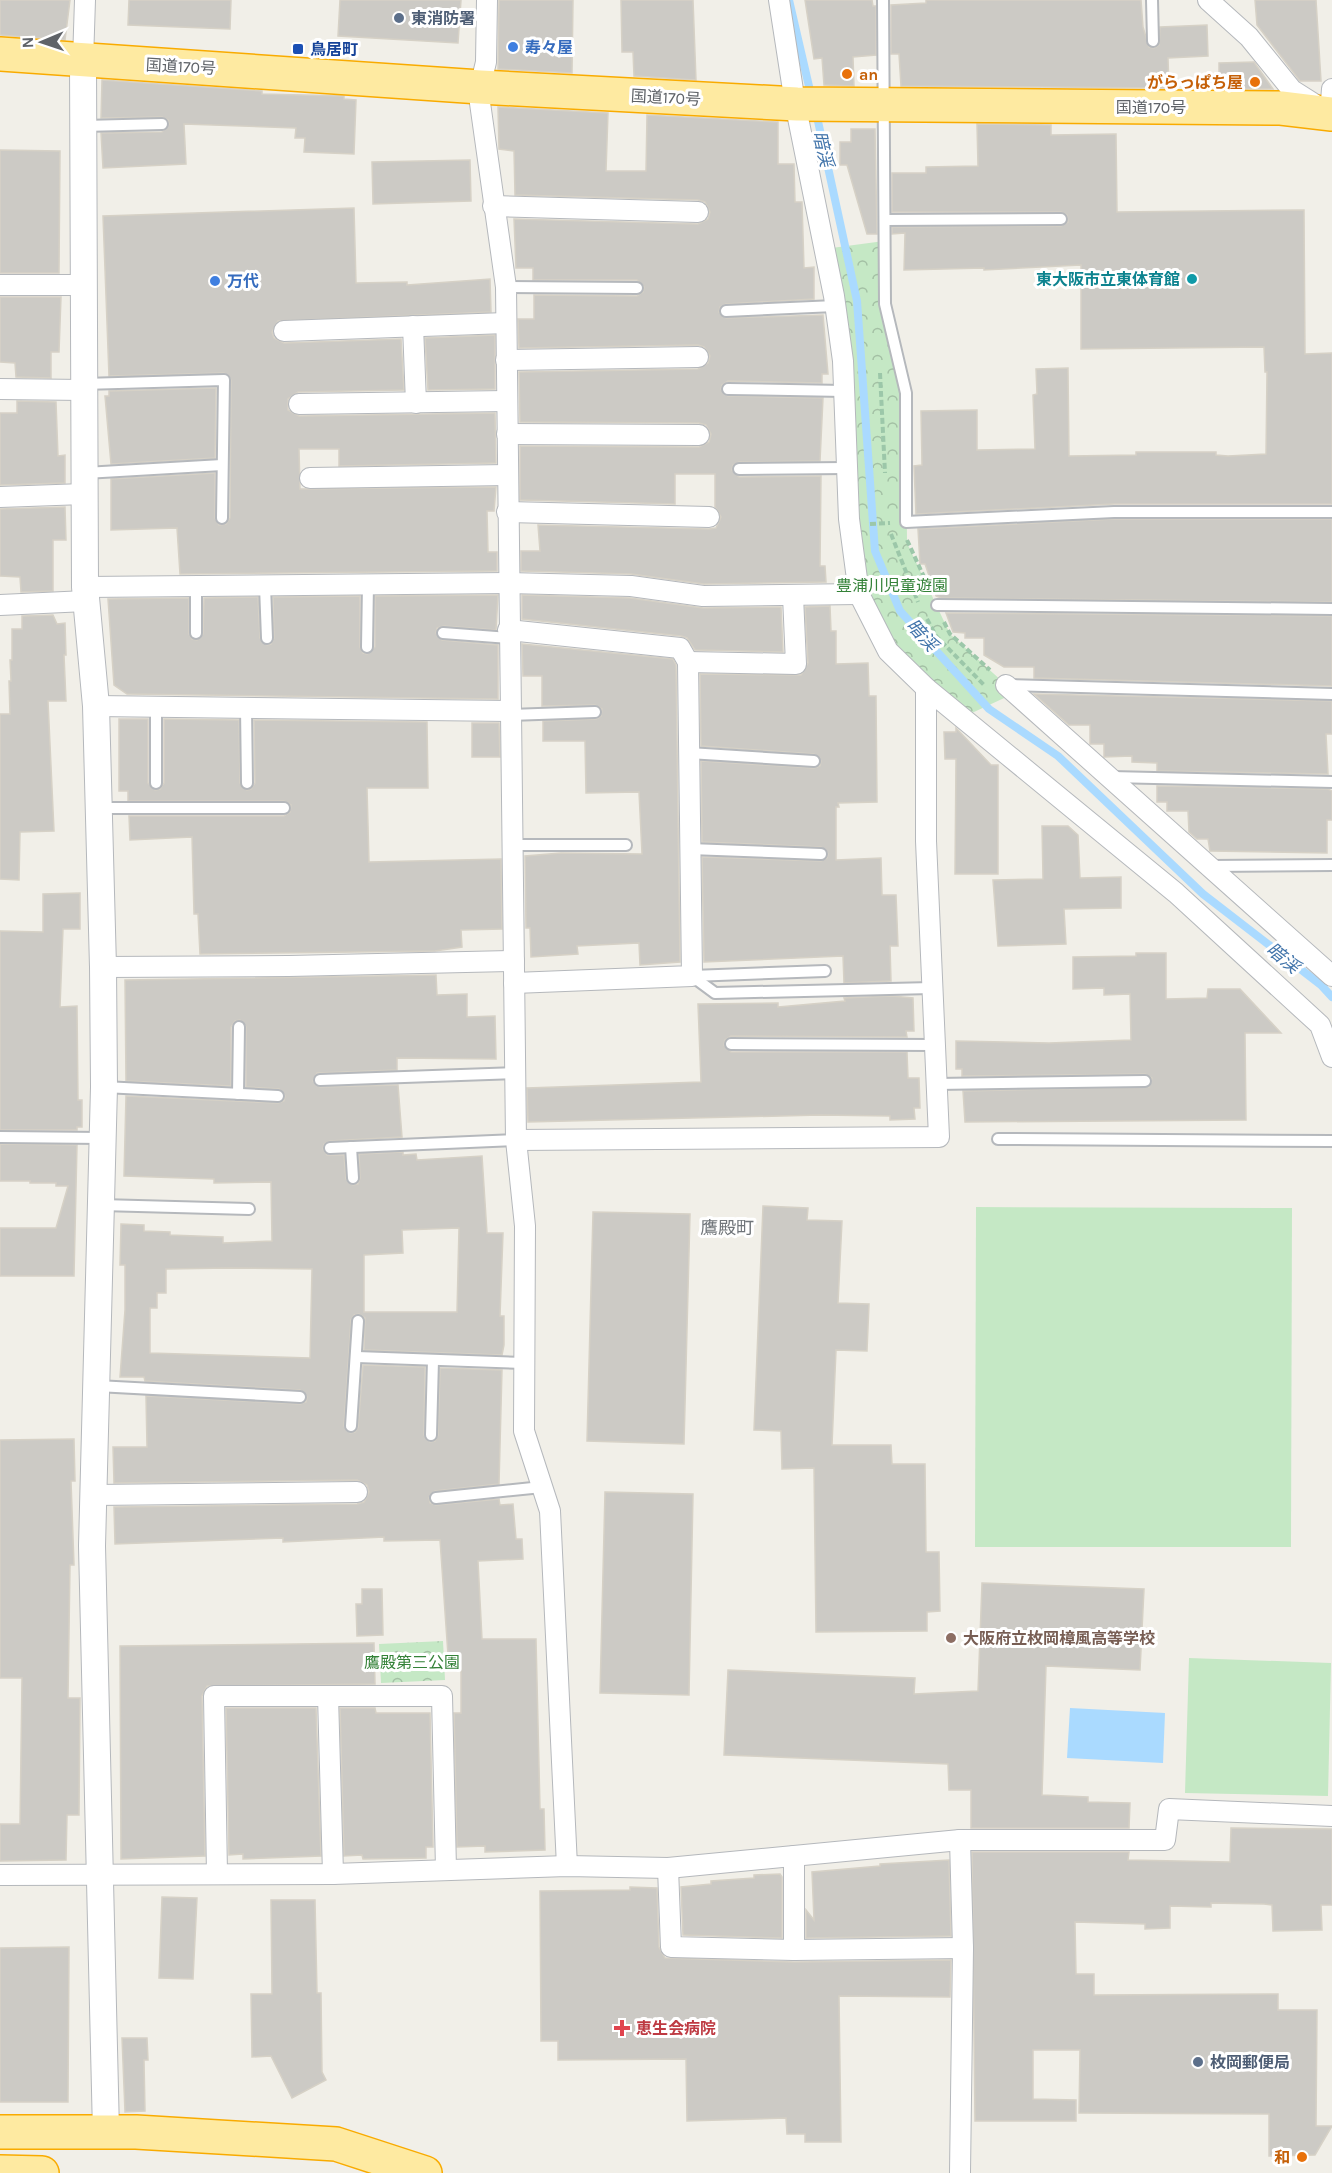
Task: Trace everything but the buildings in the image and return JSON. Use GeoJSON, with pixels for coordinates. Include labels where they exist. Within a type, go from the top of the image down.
{"type":"FeatureCollection","features":[{"type":"Feature","properties":{"kind":"highway","name":"国道170号"},"geometry":{"type":"LineString","coordinates":[[0,54],[480,87],[831,105],[1281,108],[1332,112]]}},
{"type":"Feature","properties":{"kind":"highway"},"geometry":{"type":"LineString","coordinates":[[0,2132],[106,2132],[336,2144],[426,2173]]}},
{"type":"Feature","properties":{"kind":"highway"},"geometry":{"type":"LineString","coordinates":[[0,2172],[42,2173]]}},
{"type":"Feature","properties":{"kind":"street"},"geometry":{"type":"LineString","coordinates":[[85,0],[83,387],[86,594],[96,706],[104,967],[103,1138],[92,1546],[106,2132]]}},
{"type":"Feature","properties":{"kind":"street"},"geometry":{"type":"LineString","coordinates":[[487,0],[486,62],[480,87],[493,206],[506,287],[516,1140],[525,1226],[524,1431],[550,1511],[567,1866]]}},
{"type":"Feature","properties":{"kind":"street"},"geometry":{"type":"LineString","coordinates":[[779,0],[796,103],[835,306],[844,391],[849,525],[859,594],[888,651],[926,688],[1176,893],[1320,1025],[1332,1057]]}},
{"type":"Feature","properties":{"kind":"street"},"geometry":{"type":"LineString","coordinates":[[1208,0],[1249,37],[1293,90],[1332,112]]}},
{"type":"Feature","properties":{"kind":"street"},"geometry":{"type":"LineString","coordinates":[[493,206],[698,212]]}},
{"type":"Feature","properties":{"kind":"street"},"geometry":{"type":"LineString","coordinates":[[0,285],[84,285]]}},
{"type":"Feature","properties":{"kind":"street"},"geometry":{"type":"LineString","coordinates":[[284,331],[506,323]]}},
{"type":"Feature","properties":{"kind":"street"},"geometry":{"type":"LineString","coordinates":[[413,326],[416,403]]}},
{"type":"Feature","properties":{"kind":"street"},"geometry":{"type":"LineString","coordinates":[[506,360],[698,357]]}},
{"type":"Feature","properties":{"kind":"street"},"geometry":{"type":"LineString","coordinates":[[0,389],[83,387]]}},
{"type":"Feature","properties":{"kind":"street"},"geometry":{"type":"LineString","coordinates":[[299,404],[506,401]]}},
{"type":"Feature","properties":{"kind":"street"},"geometry":{"type":"LineString","coordinates":[[507,434],[699,435]]}},
{"type":"Feature","properties":{"kind":"street"},"geometry":{"type":"LineString","coordinates":[[310,478],[507,475]]}},
{"type":"Feature","properties":{"kind":"street"},"geometry":{"type":"LineString","coordinates":[[0,497],[84,484]]}},
{"type":"Feature","properties":{"kind":"street"},"geometry":{"type":"LineString","coordinates":[[507,512],[709,517]]}},
{"type":"Feature","properties":{"kind":"street"},"geometry":{"type":"LineString","coordinates":[[0,605],[86,594],[196,586],[508,584],[631,586],[702,597],[859,594]]}},
{"type":"Feature","properties":{"kind":"street"},"geometry":{"type":"LineString","coordinates":[[688,662],[796,664],[793,596]]}},
{"type":"Feature","properties":{"kind":"street"},"geometry":{"type":"LineString","coordinates":[[509,634],[680,648],[688,662],[692,976],[514,983]]}},
{"type":"Feature","properties":{"kind":"street"},"geometry":{"type":"LineString","coordinates":[[1006,685],[1332,976]]}},
{"type":"Feature","properties":{"kind":"street"},"geometry":{"type":"LineString","coordinates":[[516,1140],[939,1137],[926,842],[926,688]]}},
{"type":"Feature","properties":{"kind":"street"},"geometry":{"type":"LineString","coordinates":[[96,706],[510,713]]}},
{"type":"Feature","properties":{"kind":"street"},"geometry":{"type":"LineString","coordinates":[[104,967],[514,961]]}},
{"type":"Feature","properties":{"kind":"street"},"geometry":{"type":"LineString","coordinates":[[94,1495],[357,1492]]}},
{"type":"Feature","properties":{"kind":"street"},"geometry":{"type":"LineString","coordinates":[[217,1874],[214,1696],[442,1696],[446,1869]]}},
{"type":"Feature","properties":{"kind":"street"},"geometry":{"type":"LineString","coordinates":[[328,1696],[333,1874]]}},
{"type":"Feature","properties":{"kind":"street"},"geometry":{"type":"LineString","coordinates":[[0,1875],[333,1874],[567,1866],[668,1868],[960,1840],[1165,1840],[1169,1809],[1332,1816]]}},
{"type":"Feature","properties":{"kind":"street"},"geometry":{"type":"LineString","coordinates":[[960,1840],[963,1948],[960,2173]]}},
{"type":"Feature","properties":{"kind":"street"},"geometry":{"type":"LineString","coordinates":[[794,1856],[794,1950]]}},
{"type":"Feature","properties":{"kind":"street"},"geometry":{"type":"LineString","coordinates":[[668,1868],[671,1947],[794,1950],[963,1948]]}},
{"type":"Feature","properties":{"kind":"lane"},"geometry":{"type":"LineString","coordinates":[[883,0],[885,304],[906,393],[906,522],[1114,512],[1332,512]]}},
{"type":"Feature","properties":{"kind":"lane"},"geometry":{"type":"LineString","coordinates":[[1152,0],[1153,42]]}},
{"type":"Feature","properties":{"kind":"lane"},"geometry":{"type":"LineString","coordinates":[[84,126],[162,124]]}},
{"type":"Feature","properties":{"kind":"lane"},"geometry":{"type":"LineString","coordinates":[[885,220],[1061,219]]}},
{"type":"Feature","properties":{"kind":"lane"},"geometry":{"type":"LineString","coordinates":[[506,287],[637,288]]}},
{"type":"Feature","properties":{"kind":"lane"},"geometry":{"type":"LineString","coordinates":[[726,311],[835,306]]}},
{"type":"Feature","properties":{"kind":"lane"},"geometry":{"type":"LineString","coordinates":[[83,387],[224,380],[222,518]]}},
{"type":"Feature","properties":{"kind":"lane"},"geometry":{"type":"LineString","coordinates":[[728,389],[844,391]]}},
{"type":"Feature","properties":{"kind":"lane"},"geometry":{"type":"LineString","coordinates":[[84,484],[222,465]]}},
{"type":"Feature","properties":{"kind":"lane"},"geometry":{"type":"LineString","coordinates":[[739,469],[846,468]]}},
{"type":"Feature","properties":{"kind":"lane"},"geometry":{"type":"LineString","coordinates":[[367,647],[368,584]]}},
{"type":"Feature","properties":{"kind":"lane"},"geometry":{"type":"LineString","coordinates":[[196,586],[196,633]]}},
{"type":"Feature","properties":{"kind":"lane"},"geometry":{"type":"LineString","coordinates":[[265,586],[267,638]]}},
{"type":"Feature","properties":{"kind":"lane"},"geometry":{"type":"LineString","coordinates":[[937,605],[1332,609]]}},
{"type":"Feature","properties":{"kind":"lane"},"geometry":{"type":"LineString","coordinates":[[443,633],[509,634]]}},
{"type":"Feature","properties":{"kind":"lane"},"geometry":{"type":"LineString","coordinates":[[1006,685],[1332,694]]}},
{"type":"Feature","properties":{"kind":"lane"},"geometry":{"type":"LineString","coordinates":[[156,707],[156,783]]}},
{"type":"Feature","properties":{"kind":"lane"},"geometry":{"type":"LineString","coordinates":[[246,708],[247,783]]}},
{"type":"Feature","properties":{"kind":"lane"},"geometry":{"type":"LineString","coordinates":[[510,713],[595,712]]}},
{"type":"Feature","properties":{"kind":"lane"},"geometry":{"type":"LineString","coordinates":[[689,753],[814,761]]}},
{"type":"Feature","properties":{"kind":"lane"},"geometry":{"type":"LineString","coordinates":[[1110,777],[1332,782]]}},
{"type":"Feature","properties":{"kind":"lane"},"geometry":{"type":"LineString","coordinates":[[99,808],[284,808]]}},
{"type":"Feature","properties":{"kind":"lane"},"geometry":{"type":"LineString","coordinates":[[512,845],[626,845]]}},
{"type":"Feature","properties":{"kind":"lane"},"geometry":{"type":"LineString","coordinates":[[690,849],[821,854]]}},
{"type":"Feature","properties":{"kind":"lane"},"geometry":{"type":"LineString","coordinates":[[1208,866],[1332,865]]}},
{"type":"Feature","properties":{"kind":"lane"},"geometry":{"type":"LineString","coordinates":[[692,976],[825,971]]}},
{"type":"Feature","properties":{"kind":"lane"},"geometry":{"type":"LineString","coordinates":[[692,976],[715,993],[932,988]]}},
{"type":"Feature","properties":{"kind":"lane"},"geometry":{"type":"LineString","coordinates":[[238,1094],[239,1027]]}},
{"type":"Feature","properties":{"kind":"lane"},"geometry":{"type":"LineString","coordinates":[[731,1044],[934,1045]]}},
{"type":"Feature","properties":{"kind":"lane"},"geometry":{"type":"LineString","coordinates":[[320,1080],[515,1073]]}},
{"type":"Feature","properties":{"kind":"lane"},"geometry":{"type":"LineString","coordinates":[[937,1084],[1145,1081]]}},
{"type":"Feature","properties":{"kind":"lane"},"geometry":{"type":"LineString","coordinates":[[104,1087],[278,1096]]}},
{"type":"Feature","properties":{"kind":"lane"},"geometry":{"type":"LineString","coordinates":[[0,1137],[103,1138]]}},
{"type":"Feature","properties":{"kind":"lane"},"geometry":{"type":"LineString","coordinates":[[998,1139],[1332,1141]]}},
{"type":"Feature","properties":{"kind":"lane"},"geometry":{"type":"LineString","coordinates":[[330,1148],[516,1140]]}},
{"type":"Feature","properties":{"kind":"lane"},"geometry":{"type":"LineString","coordinates":[[351,1147],[353,1178]]}},
{"type":"Feature","properties":{"kind":"lane"},"geometry":{"type":"LineString","coordinates":[[101,1205],[249,1209]]}},
{"type":"Feature","properties":{"kind":"lane"},"geometry":{"type":"LineString","coordinates":[[351,1426],[358,1321]]}},
{"type":"Feature","properties":{"kind":"lane"},"geometry":{"type":"LineString","coordinates":[[357,1357],[524,1363]]}},
{"type":"Feature","properties":{"kind":"lane"},"geometry":{"type":"LineString","coordinates":[[431,1435],[434,1360]]}},
{"type":"Feature","properties":{"kind":"lane"},"geometry":{"type":"LineString","coordinates":[[96,1386],[300,1397]]}},
{"type":"Feature","properties":{"kind":"lane"},"geometry":{"type":"LineString","coordinates":[[436,1498],[542,1487]]}},
{"type":"Feature","properties":{"kind":"path"},"geometry":{"type":"LineString","coordinates":[[880,371],[885,476]]}},
{"type":"Feature","properties":{"kind":"path"},"geometry":{"type":"LineString","coordinates":[[886,511],[887,523],[919,605]]}},
{"type":"Feature","properties":{"kind":"path"},"geometry":{"type":"LineString","coordinates":[[925,615],[936,636],[986,687],[1006,685]]}},
{"type":"Feature","properties":{"kind":"path"},"geometry":{"type":"LineString","coordinates":[[936,636],[950,634]]}},
{"type":"Feature","properties":{"kind":"green space","name":"豊浦川児童遊園"},"geometry":{"type":"Polygon","coordinates":[[[884,241],[884,299],[906,393],[907,543],[950,634],[1015,693],[961,718],[926,688],[859,594],[824,249],[884,241]]]}},
{"type":"Feature","properties":{"kind":"green space"},"geometry":{"type":"Polygon","coordinates":[[[976,1207],[1292,1208],[1291,1547],[975,1547],[976,1207]]]}},
{"type":"Feature","properties":{"kind":"green space","name":"鷹殿第三公園"},"geometry":{"type":"Polygon","coordinates":[[[443,1641],[445,1680],[381,1683],[379,1644],[443,1641]]]}},
{"type":"Feature","properties":{"kind":"green space"},"geometry":{"type":"Polygon","coordinates":[[[1189,1658],[1331,1663],[1328,1796],[1185,1793],[1189,1658]]]}},
{"type":"Feature","properties":{"kind":"water"},"geometry":{"type":"Polygon","coordinates":[[[1070,1708],[1165,1713],[1163,1763],[1067,1758],[1070,1708]]]}},
{"type":"Feature","properties":{"kind":"waterway","name":"暗渓"},"geometry":{"type":"LineString","coordinates":[[789,0],[811,95]]}},
{"type":"Feature","properties":{"kind":"waterway","name":"暗渓"},"geometry":{"type":"LineString","coordinates":[[816,112],[857,301],[875,551],[900,611],[989,709],[1058,756],[1203,894],[1321,985],[1332,997]]}},
{"type":"Feature","properties":{"kind":"place","name":"東消防署"},"geometry":{"type":"Point","coordinates":[399,18]}},
{"type":"Feature","properties":{"kind":"place","name":"寿々屋"},"geometry":{"type":"Point","coordinates":[513,47]}},
{"type":"Feature","properties":{"kind":"place","name":"鳥居町"},"geometry":{"type":"Point","coordinates":[298,49]}},
{"type":"Feature","properties":{"kind":"place","name":"an"},"geometry":{"type":"Point","coordinates":[847,74]}},
{"type":"Feature","properties":{"kind":"place","name":"がらっぱち屋"},"geometry":{"type":"Point","coordinates":[1255,82]}},
{"type":"Feature","properties":{"kind":"place","name":"東大阪市立東体育館"},"geometry":{"type":"Point","coordinates":[1192,279]}},
{"type":"Feature","properties":{"kind":"place","name":"万代"},"geometry":{"type":"Point","coordinates":[215,281]}},
{"type":"Feature","properties":{"kind":"place","name":"大阪府立枚岡樟風高等学校"},"geometry":{"type":"Point","coordinates":[951,1638]}},
{"type":"Feature","properties":{"kind":"place","name":"恵生会病院"},"geometry":{"type":"Point","coordinates":[622,2028]}},
{"type":"Feature","properties":{"kind":"place","name":"枚岡郵便局"},"geometry":{"type":"Point","coordinates":[1198,2062]}},
{"type":"Feature","properties":{"kind":"place","name":"和"},"geometry":{"type":"Point","coordinates":[1302,2157]}},
{"type":"Feature","properties":{"kind":"district","name":"鷹殿町"},"geometry":{"type":"Point","coordinates":[727,1228]}}]}
